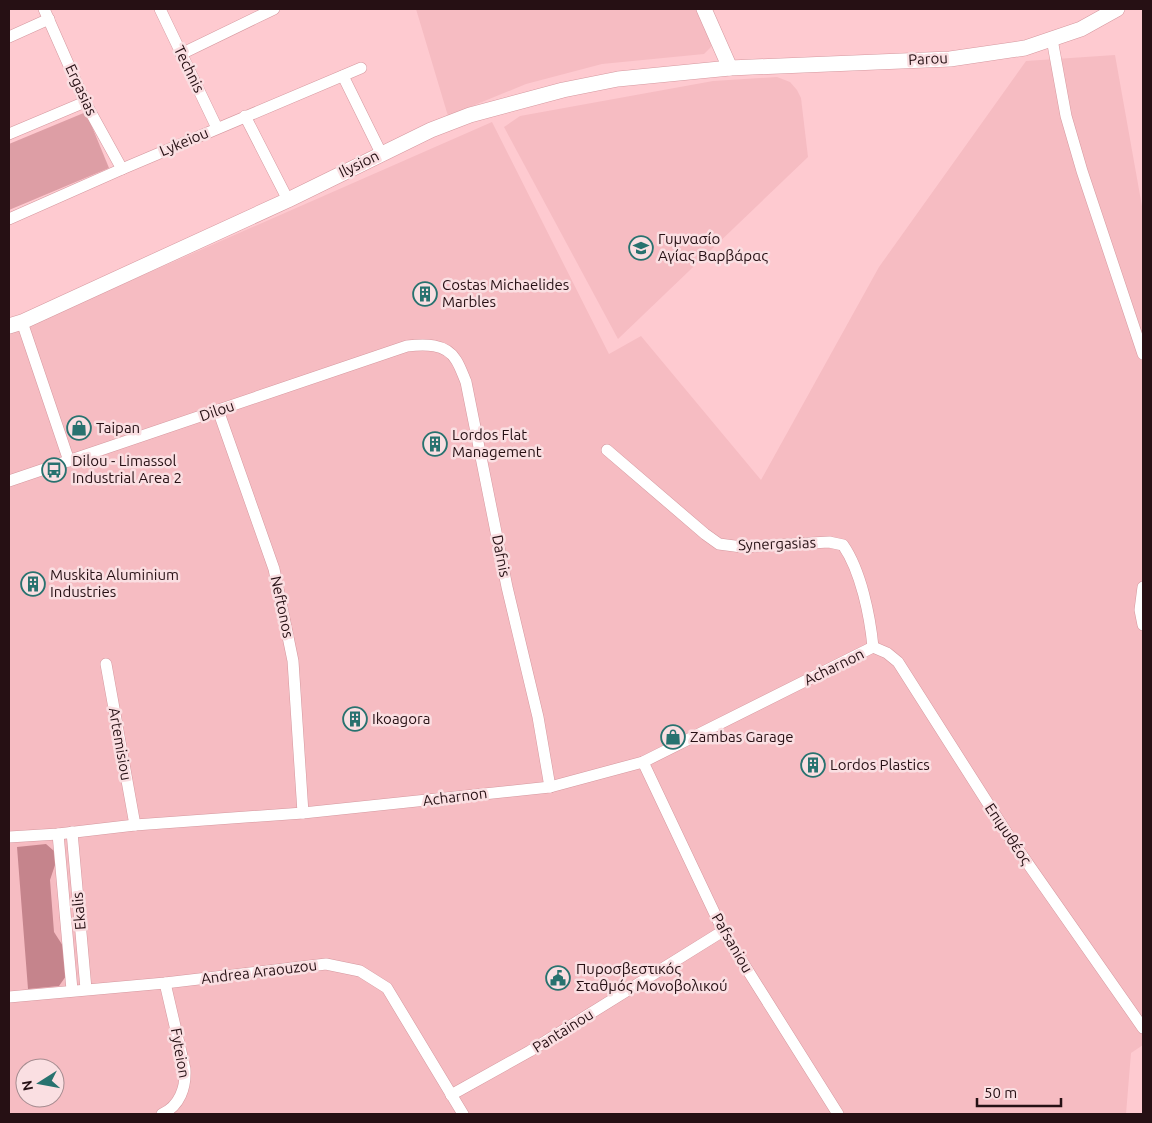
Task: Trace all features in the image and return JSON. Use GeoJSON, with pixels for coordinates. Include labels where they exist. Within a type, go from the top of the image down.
{"type":"FeatureCollection","features":[{"type":"Feature","properties":{"kind":"street","name":"Technis"},"geometry":{"type":"LineString","coordinates":[[160,9],[217,128]]}},
{"type":"Feature","properties":{"kind":"street"},"geometry":{"type":"LineString","coordinates":[[181,54],[274,9]]}},
{"type":"Feature","properties":{"kind":"street"},"geometry":{"type":"LineString","coordinates":[[704,9],[730,68]]}},
{"type":"Feature","properties":{"kind":"street","name":"Parou"},"geometry":{"type":"LineString","coordinates":[[730,68],[950,59],[1025,48],[1081,29],[1117,9]]}},
{"type":"Feature","properties":{"kind":"street"},"geometry":{"type":"LineString","coordinates":[[9,37],[47,14]]}},
{"type":"Feature","properties":{"kind":"street","name":"Ergasias"},"geometry":{"type":"LineString","coordinates":[[47,14],[85,102],[122,169]]}},
{"type":"Feature","properties":{"kind":"street"},"geometry":{"type":"LineString","coordinates":[[1052,39],[1066,116],[1082,171],[1143,354]]}},
{"type":"Feature","properties":{"kind":"street","name":"Lykeiou"},"geometry":{"type":"LineString","coordinates":[[9,219],[217,128],[361,68]]}},
{"type":"Feature","properties":{"kind":"street","name":"Ilysion"},"geometry":{"type":"LineString","coordinates":[[15,324],[288,200],[431,130],[470,115],[563,90],[618,79],[730,68]]}},
{"type":"Feature","properties":{"kind":"street"},"geometry":{"type":"LineString","coordinates":[[343,76],[381,154]]}},
{"type":"Feature","properties":{"kind":"street"},"geometry":{"type":"LineString","coordinates":[[9,134],[85,102]]}},
{"type":"Feature","properties":{"kind":"street"},"geometry":{"type":"LineString","coordinates":[[245,116],[288,200]]}},
{"type":"Feature","properties":{"kind":"street"},"geometry":{"type":"LineString","coordinates":[[15,324],[69,461]]}},
{"type":"Feature","properties":{"kind":"street","name":"Dilou"},"geometry":{"type":"LineString","coordinates":[[9,481],[408,346],[427,344]]}},
{"type":"Feature","properties":{"kind":"street","name":"Dafnis"},"geometry":{"type":"LineString","coordinates":[[427,344],[442,349],[455,358],[466,382],[507,586],[538,717],[550,787]]}},
{"type":"Feature","properties":{"kind":"street","name":"Neftonos"},"geometry":{"type":"LineString","coordinates":[[218,410],[274,569],[284,615],[293,660],[303,813]]}},
{"type":"Feature","properties":{"kind":"street","name":"Synergasias"},"geometry":{"type":"LineString","coordinates":[[607,450],[719,544],[742,547],[829,542],[843,545],[854,565],[871,623],[873,647]]}},
{"type":"Feature","properties":{"kind":"street"},"geometry":{"type":"LineString","coordinates":[[1143,587],[1140,610],[1143,625]]}},
{"type":"Feature","properties":{"kind":"street","name":"Acharnon"},"geometry":{"type":"LineString","coordinates":[[9,837],[58,834],[135,825],[303,813],[550,787],[643,762],[873,647]]}},
{"type":"Feature","properties":{"kind":"street","name":"Επιμυθέος"},"geometry":{"type":"LineString","coordinates":[[873,647],[887,653],[898,662],[1010,838],[1142,1029]]}},
{"type":"Feature","properties":{"kind":"street","name":"Artemisiou"},"geometry":{"type":"LineString","coordinates":[[106,664],[135,825]]}},
{"type":"Feature","properties":{"kind":"street","name":"Pafsaniou"},"geometry":{"type":"LineString","coordinates":[[643,762],[724,931],[838,1114]]}},
{"type":"Feature","properties":{"kind":"street","name":"Ekalis"},"geometry":{"type":"LineString","coordinates":[[72,832],[86,989]]}},
{"type":"Feature","properties":{"kind":"street"},"geometry":{"type":"LineString","coordinates":[[58,834],[72,990]]}},
{"type":"Feature","properties":{"kind":"street","name":"Pantainou"},"geometry":{"type":"LineString","coordinates":[[451,1095],[530,1051],[724,931]]}},
{"type":"Feature","properties":{"kind":"street","name":"Andrea Araouzou"},"geometry":{"type":"LineString","coordinates":[[9,997],[165,983],[326,964],[360,970],[387,988],[463,1114]]}},
{"type":"Feature","properties":{"kind":"street","name":"Fyteion"},"geometry":{"type":"LineString","coordinates":[[162,1114],[168,1112],[179,1100],[186,1083],[185,1069],[165,983]]}},
{"type":"Feature","properties":{"kind":"shaded area"},"geometry":{"type":"Polygon","coordinates":[[[416,9],[698,9],[712,42],[711,47],[704,54],[602,64],[526,84],[448,116],[416,9]]]}},
{"type":"Feature","properties":{"kind":"shaded area"},"geometry":{"type":"Polygon","coordinates":[[[1115,55],[1143,212],[1143,1045],[1131,1053],[1126,1114],[9,1114],[9,331],[25,327],[492,122],[609,354],[641,336],[761,480],[879,267],[1026,61],[1115,55]]]}},
{"type":"Feature","properties":{"kind":"shaded area","name":"Γυμνασίο Αγίας Βαρβάρας"},"geometry":{"type":"Polygon","coordinates":[[[777,77],[790,82],[801,98],[808,157],[618,339],[504,127],[520,116],[713,81],[777,77]]]}},
{"type":"Feature","properties":{"kind":"shaded area"},"geometry":{"type":"Polygon","coordinates":[[[86,112],[109,168],[9,210],[9,144],[86,112]]]}},
{"type":"Feature","properties":{"kind":"shaded area"},"geometry":{"type":"Polygon","coordinates":[[[46,844],[54,851],[57,859],[50,880],[54,932],[63,946],[66,976],[59,986],[28,989],[17,847],[46,844]]]}},
{"type":"Feature","properties":{"kind":"place","name":"Γυμνασίο Αγίας Βαρβάρας"},"geometry":{"type":"Point","coordinates":[641,248]}},
{"type":"Feature","properties":{"kind":"place","name":"Costas Michaelides Marbles"},"geometry":{"type":"Point","coordinates":[425,294]}},
{"type":"Feature","properties":{"kind":"place","name":"Taipan"},"geometry":{"type":"Point","coordinates":[79,428]}},
{"type":"Feature","properties":{"kind":"place","name":"Lordos Flat Management"},"geometry":{"type":"Point","coordinates":[435,444]}},
{"type":"Feature","properties":{"kind":"place","name":"Dilou - Limassol Industrial Area 2"},"geometry":{"type":"Point","coordinates":[54,470]}},
{"type":"Feature","properties":{"kind":"place","name":"Muskita Aluminium Industries"},"geometry":{"type":"Point","coordinates":[33,584]}},
{"type":"Feature","properties":{"kind":"place","name":"Ikoagora"},"geometry":{"type":"Point","coordinates":[355,719]}},
{"type":"Feature","properties":{"kind":"place","name":"Zambas Garage"},"geometry":{"type":"Point","coordinates":[673,737]}},
{"type":"Feature","properties":{"kind":"place","name":"Lordos Plastics"},"geometry":{"type":"Point","coordinates":[813,765]}},
{"type":"Feature","properties":{"kind":"place","name":"Πυροσβεστικός Σταθμός Μονοβολικού"},"geometry":{"type":"Point","coordinates":[558,978]}}]}
